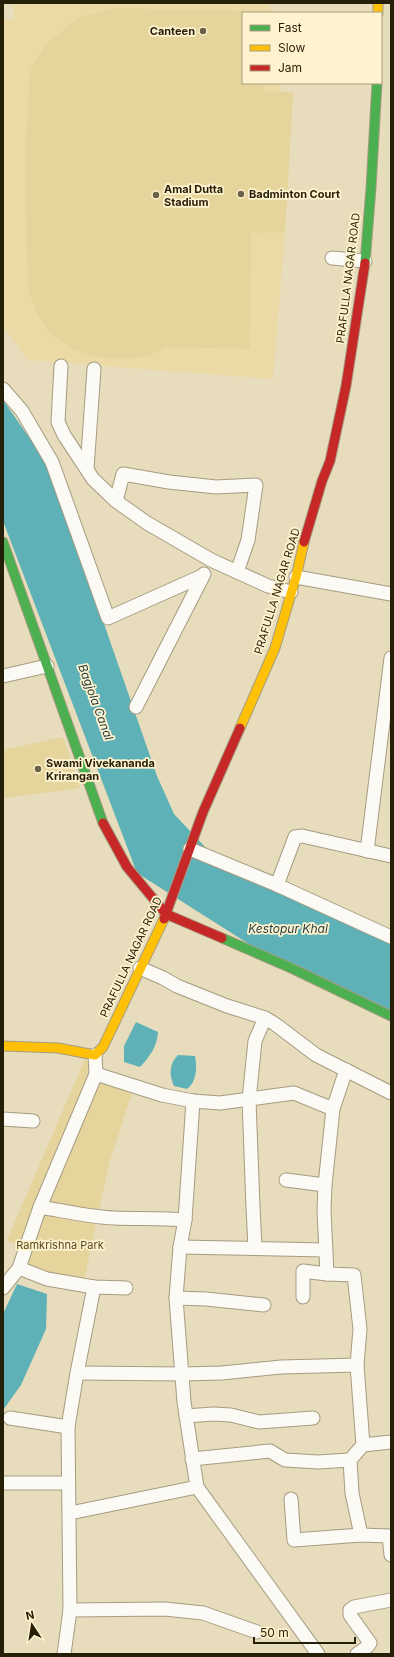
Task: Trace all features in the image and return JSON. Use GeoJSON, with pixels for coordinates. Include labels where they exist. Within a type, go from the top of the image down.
{"type":"FeatureCollection","features":[{"type":"Feature","properties":{"kind":"street","name":"PRAFULLA NAGAR ROAD"},"geometry":{"type":"LineString","coordinates":[[95,1055],[103,1047],[166,914],[203,812],[275,648],[322,481],[330,461],[346,386],[364,262],[371,188],[377,84]]}},
{"type":"Feature","properties":{"kind":"street"},"geometry":{"type":"LineString","coordinates":[[332,258],[364,262]]}},
{"type":"Feature","properties":{"kind":"street"},"geometry":{"type":"LineString","coordinates":[[60,366],[58,422],[64,435],[93,479],[116,501],[147,523],[211,560],[268,586],[291,592]]}},
{"type":"Feature","properties":{"kind":"street"},"geometry":{"type":"LineString","coordinates":[[87,470],[94,369]]}},
{"type":"Feature","properties":{"kind":"street"},"geometry":{"type":"LineString","coordinates":[[3,389],[22,411],[52,462],[108,618],[202,576]]}},
{"type":"Feature","properties":{"kind":"street"},"geometry":{"type":"LineString","coordinates":[[116,501],[123,474],[169,482],[216,487],[256,485],[248,540],[237,572]]}},
{"type":"Feature","properties":{"kind":"street"},"geometry":{"type":"LineString","coordinates":[[3,542],[101,820],[127,867],[166,914],[291,968],[391,1016]]}},
{"type":"Feature","properties":{"kind":"street"},"geometry":{"type":"LineString","coordinates":[[136,706],[211,560]]}},
{"type":"Feature","properties":{"kind":"street"},"geometry":{"type":"LineString","coordinates":[[296,577],[391,594]]}},
{"type":"Feature","properties":{"kind":"street"},"geometry":{"type":"LineString","coordinates":[[367,851],[391,658]]}},
{"type":"Feature","properties":{"kind":"street"},"geometry":{"type":"LineString","coordinates":[[3,676],[47,666]]}},
{"type":"Feature","properties":{"kind":"street"},"geometry":{"type":"LineString","coordinates":[[277,885],[295,837],[302,836],[391,856]]}},
{"type":"Feature","properties":{"kind":"street"},"geometry":{"type":"LineString","coordinates":[[190,848],[277,885],[391,937]]}},
{"type":"Feature","properties":{"kind":"street"},"geometry":{"type":"LineString","coordinates":[[140,968],[191,992],[264,1018],[275,1024],[316,1055],[391,1093]]}},
{"type":"Feature","properties":{"kind":"street"},"geometry":{"type":"LineString","coordinates":[[256,1248],[249,1100],[256,1041],[264,1018]]}},
{"type":"Feature","properties":{"kind":"street"},"geometry":{"type":"LineString","coordinates":[[3,1046],[58,1048],[95,1055],[96,1074],[40,1207],[19,1268],[3,1288]]}},
{"type":"Feature","properties":{"kind":"street"},"geometry":{"type":"LineString","coordinates":[[327,1274],[325,1250],[325,1185],[334,1109],[346,1070]]}},
{"type":"Feature","properties":{"kind":"street"},"geometry":{"type":"LineString","coordinates":[[96,1074],[162,1095],[193,1102],[220,1103],[294,1093],[334,1109]]}},
{"type":"Feature","properties":{"kind":"street"},"geometry":{"type":"LineString","coordinates":[[193,1102],[185,1220],[180,1247],[176,1298],[186,1416],[197,1487],[318,1654]]}},
{"type":"Feature","properties":{"kind":"street"},"geometry":{"type":"LineString","coordinates":[[3,1119],[33,1121]]}},
{"type":"Feature","properties":{"kind":"street"},"geometry":{"type":"LineString","coordinates":[[286,1180],[325,1185]]}},
{"type":"Feature","properties":{"kind":"street"},"geometry":{"type":"LineString","coordinates":[[40,1207],[113,1218],[167,1218],[185,1220]]}},
{"type":"Feature","properties":{"kind":"street"},"geometry":{"type":"LineString","coordinates":[[180,1247],[325,1250]]}},
{"type":"Feature","properties":{"kind":"street"},"geometry":{"type":"LineString","coordinates":[[19,1268],[47,1279],[94,1287],[126,1288]]}},
{"type":"Feature","properties":{"kind":"street"},"geometry":{"type":"LineString","coordinates":[[303,1297],[303,1271],[354,1275],[360,1329],[357,1366],[363,1445]]}},
{"type":"Feature","properties":{"kind":"street"},"geometry":{"type":"LineString","coordinates":[[64,1654],[70,1610],[68,1427],[94,1287]]}},
{"type":"Feature","properties":{"kind":"street"},"geometry":{"type":"LineString","coordinates":[[176,1298],[206,1299],[264,1305]]}},
{"type":"Feature","properties":{"kind":"street"},"geometry":{"type":"LineString","coordinates":[[77,1373],[183,1374],[222,1373],[281,1367],[357,1366]]}},
{"type":"Feature","properties":{"kind":"street"},"geometry":{"type":"LineString","coordinates":[[186,1416],[213,1414],[232,1415],[259,1422],[312,1418]]}},
{"type":"Feature","properties":{"kind":"street"},"geometry":{"type":"LineString","coordinates":[[10,1418],[68,1427]]}},
{"type":"Feature","properties":{"kind":"street"},"geometry":{"type":"LineString","coordinates":[[361,1536],[352,1493],[350,1460],[363,1445],[391,1442]]}},
{"type":"Feature","properties":{"kind":"street"},"geometry":{"type":"LineString","coordinates":[[192,1459],[270,1451],[285,1460],[318,1462],[350,1460]]}},
{"type":"Feature","properties":{"kind":"street"},"geometry":{"type":"LineString","coordinates":[[3,1483],[68,1483]]}},
{"type":"Feature","properties":{"kind":"street"},"geometry":{"type":"LineString","coordinates":[[70,1513],[197,1487]]}},
{"type":"Feature","properties":{"kind":"street"},"geometry":{"type":"LineString","coordinates":[[291,1499],[294,1540],[389,1536],[391,1555]]}},
{"type":"Feature","properties":{"kind":"street"},"geometry":{"type":"LineString","coordinates":[[357,1654],[370,1643],[350,1615],[350,1610],[354,1607],[391,1600]]}},
{"type":"Feature","properties":{"kind":"street"},"geometry":{"type":"LineString","coordinates":[[70,1610],[165,1609],[202,1614],[257,1632]]}},
{"type":"Feature","properties":{"kind":"shaded area","name":"Amal Dutta Stadium"},"geometry":{"type":"Polygon","coordinates":[[[14,3],[270,3],[271,12],[242,12],[242,84],[280,84],[281,92],[293,92],[285,232],[273,379],[28,360],[3,326],[3,20],[14,20],[14,3]]]}},
{"type":"Feature","properties":{"kind":"green space","name":"Amal Dutta Stadium"},"geometry":{"type":"Polygon","coordinates":[[[112,8],[247,11],[248,12],[242,12],[242,84],[262,84],[263,91],[293,92],[285,232],[251,233],[250,349],[167,347],[148,356],[127,359],[95,357],[72,349],[52,334],[38,316],[29,292],[27,259],[25,158],[30,71],[46,44],[80,17],[112,8]]]}},
{"type":"Feature","properties":{"kind":"green space","name":"Swami Vivekananda Krirangan"},"geometry":{"type":"Polygon","coordinates":[[[63,737],[80,788],[3,798],[3,750],[63,737]]]}},
{"type":"Feature","properties":{"kind":"green space","name":"Ramkrishna Park"},"geometry":{"type":"Polygon","coordinates":[[[85,1059],[92,1066],[98,1080],[134,1086],[109,1164],[84,1280],[19,1268],[22,1248],[7,1240],[85,1059]]]}},
{"type":"Feature","properties":{"kind":"water","name":"Kestopur Khal"},"geometry":{"type":"Polygon","coordinates":[[[3,400],[49,466],[157,776],[174,814],[206,848],[391,944],[391,1017],[252,946],[137,873],[3,521],[3,400]]]}},
{"type":"Feature","properties":{"kind":"water"},"geometry":{"type":"Polygon","coordinates":[[[136,1022],[158,1032],[152,1051],[140,1067],[124,1062],[124,1046],[136,1022]]]}},
{"type":"Feature","properties":{"kind":"water"},"geometry":{"type":"Polygon","coordinates":[[[178,1055],[195,1056],[196,1074],[193,1082],[187,1089],[174,1086],[171,1078],[171,1066],[178,1055]]]}},
{"type":"Feature","properties":{"kind":"water"},"geometry":{"type":"Polygon","coordinates":[[[17,1284],[47,1294],[46,1329],[21,1385],[3,1410],[3,1314],[17,1284]]]}},
{"type":"Feature","properties":{"kind":"traffic: fast"},"geometry":{"type":"LineString","coordinates":[[365,263],[377,84]]}},
{"type":"Feature","properties":{"kind":"traffic: fast"},"geometry":{"type":"LineString","coordinates":[[3,542],[103,823]]}},
{"type":"Feature","properties":{"kind":"traffic: fast"},"geometry":{"type":"LineString","coordinates":[[222,938],[291,968],[391,1016]]}},
{"type":"Feature","properties":{"kind":"traffic: slow"},"geometry":{"type":"LineString","coordinates":[[378,3],[378,12]]}},
{"type":"Feature","properties":{"kind":"traffic: slow"},"geometry":{"type":"LineString","coordinates":[[240,728],[275,648],[296,577],[304,542]]}},
{"type":"Feature","properties":{"kind":"traffic: slow"},"geometry":{"type":"LineString","coordinates":[[3,1046],[58,1048],[95,1055],[103,1047],[164,919]]}},
{"type":"Feature","properties":{"kind":"traffic: jam"},"geometry":{"type":"LineString","coordinates":[[304,542],[322,481],[330,461],[346,386],[365,263]]}},
{"type":"Feature","properties":{"kind":"traffic: jam"},"geometry":{"type":"LineString","coordinates":[[164,919],[203,812],[240,728]]}},
{"type":"Feature","properties":{"kind":"traffic: jam"},"geometry":{"type":"LineString","coordinates":[[103,823],[127,867],[166,914],[222,938]]}},
{"type":"Feature","properties":{"kind":"place","name":"Canteen"},"geometry":{"type":"Point","coordinates":[203,31]}},
{"type":"Feature","properties":{"kind":"place","name":"Badminton Court"},"geometry":{"type":"Point","coordinates":[241,194]}},
{"type":"Feature","properties":{"kind":"place","name":"Amal Dutta Stadium"},"geometry":{"type":"Point","coordinates":[156,195]}},
{"type":"Feature","properties":{"kind":"place","name":"Swami Vivekananda Krirangan"},"geometry":{"type":"Point","coordinates":[38,769]}},
{"type":"Feature","properties":{"kind":"water label","name":"Bagjola Canal"},"geometry":{"type":"Point","coordinates":[96,702]}}]}
